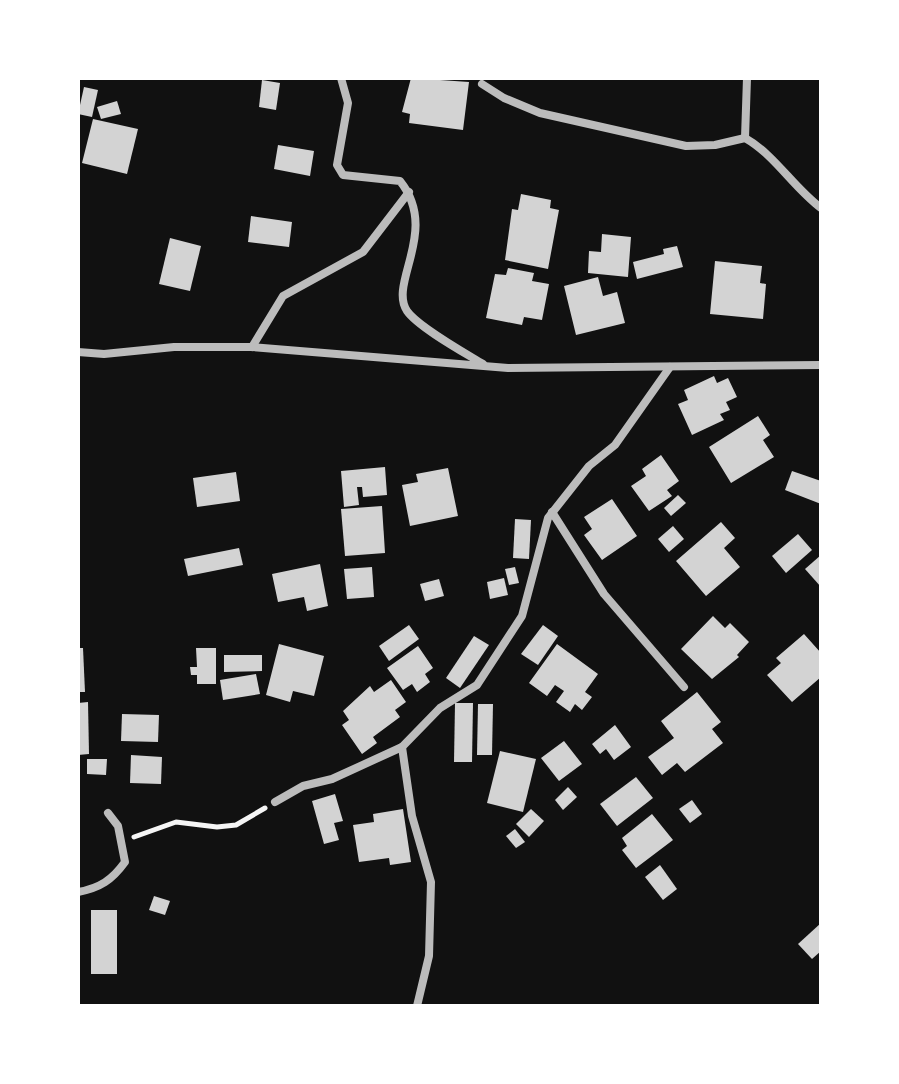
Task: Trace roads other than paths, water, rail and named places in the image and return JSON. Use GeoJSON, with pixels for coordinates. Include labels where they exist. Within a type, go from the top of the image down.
{"type":"FeatureCollection","features":[{"type":"Feature","properties":{"kind":"street"},"geometry":{"type":"LineString","coordinates":[[341,78],[348,103],[337,165],[343,175],[400,181],[409,192],[417,219],[405,308],[414,318],[488,366]]}},
{"type":"Feature","properties":{"kind":"street"},"geometry":{"type":"LineString","coordinates":[[745,138],[747,78]]}},
{"type":"Feature","properties":{"kind":"street"},"geometry":{"type":"LineString","coordinates":[[482,84],[504,98],[540,113],[686,146],[715,145],[745,138],[761,147],[791,183],[821,208]]}},
{"type":"Feature","properties":{"kind":"street"},"geometry":{"type":"LineString","coordinates":[[252,347],[283,296],[363,252],[409,192]]}},
{"type":"Feature","properties":{"kind":"street"},"geometry":{"type":"LineString","coordinates":[[78,352],[104,354],[174,347],[252,347],[488,366],[821,365]]}},
{"type":"Feature","properties":{"kind":"street"},"geometry":{"type":"LineString","coordinates":[[275,802],[303,786],[332,779],[402,747],[440,708],[477,685],[504,649],[522,616],[541,534],[552,512],[589,466],[615,445],[670,367]]}},
{"type":"Feature","properties":{"kind":"street"},"geometry":{"type":"LineString","coordinates":[[552,512],[604,594],[684,687]]}},
{"type":"Feature","properties":{"kind":"street"},"geometry":{"type":"LineString","coordinates":[[402,747],[412,816],[431,882],[429,956],[417,1006]]}},
{"type":"Feature","properties":{"kind":"street"},"geometry":{"type":"LineString","coordinates":[[78,892],[100,887],[113,878],[125,862],[118,826],[108,813]]}}]}
